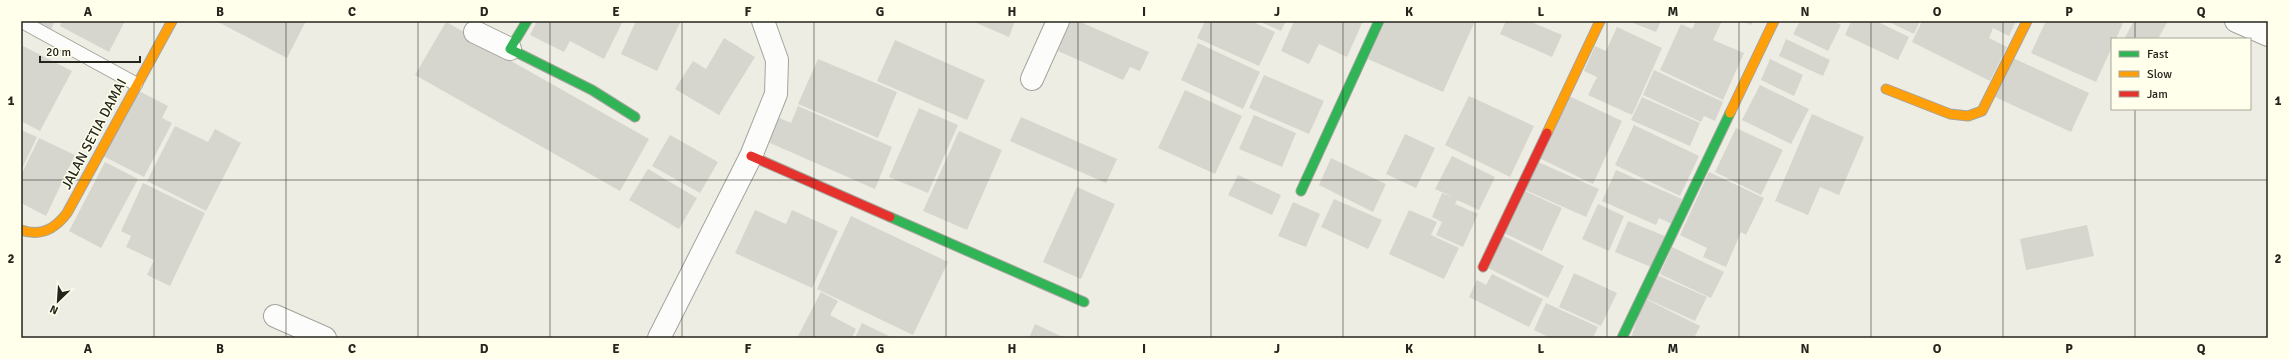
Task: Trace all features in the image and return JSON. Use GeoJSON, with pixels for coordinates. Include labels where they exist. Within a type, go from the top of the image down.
{"type":"FeatureCollection","features":[{"type":"Feature","properties":{"kind":"street","name":"JALAN SETIA DAMAI"},"geometry":{"type":"LineString","coordinates":[[21,230],[26,232],[45,233],[58,225],[67,213],[136,84],[172,21]]}},
{"type":"Feature","properties":{"kind":"street"},"geometry":{"type":"LineString","coordinates":[[510,49],[527,21]]}},
{"type":"Feature","properties":{"kind":"street"},"geometry":{"type":"LineString","coordinates":[[659,338],[752,156],[776,94],[776,60],[763,21]]}},
{"type":"Feature","properties":{"kind":"street"},"geometry":{"type":"LineString","coordinates":[[1032,79],[1058,21]]}},
{"type":"Feature","properties":{"kind":"street"},"geometry":{"type":"LineString","coordinates":[[1301,191],[1379,21]]}},
{"type":"Feature","properties":{"kind":"street"},"geometry":{"type":"LineString","coordinates":[[1484,267],[1600,21]]}},
{"type":"Feature","properties":{"kind":"street"},"geometry":{"type":"LineString","coordinates":[[1622,338],[1774,21]]}},
{"type":"Feature","properties":{"kind":"street"},"geometry":{"type":"LineString","coordinates":[[1886,89],[1950,114],[1968,116],[1982,111],[2027,21]]}},
{"type":"Feature","properties":{"kind":"street"},"geometry":{"type":"LineString","coordinates":[[2236,21],[2268,35]]}},
{"type":"Feature","properties":{"kind":"street"},"geometry":{"type":"LineString","coordinates":[[476,32],[592,90],[635,117]]}},
{"type":"Feature","properties":{"kind":"street"},"geometry":{"type":"LineString","coordinates":[[752,156],[1084,302]]}},
{"type":"Feature","properties":{"kind":"street"},"geometry":{"type":"LineString","coordinates":[[275,316],[325,338]]}},
{"type":"Feature","properties":{"kind":"lane"},"geometry":{"type":"LineString","coordinates":[[21,22],[136,84]]}},
{"type":"Feature","properties":{"kind":"building"},"geometry":{"type":"Polygon","coordinates":[[[26,21],[55,21],[49,33],[26,21]]]}},
{"type":"Feature","properties":{"kind":"building"},"geometry":{"type":"Polygon","coordinates":[[[62,21],[125,21],[109,52],[60,26],[62,21]]]}},
{"type":"Feature","properties":{"kind":"building"},"geometry":{"type":"Polygon","coordinates":[[[216,21],[306,21],[287,58],[216,21]]]}},
{"type":"Feature","properties":{"kind":"building"},"geometry":{"type":"Polygon","coordinates":[[[537,21],[623,21],[604,59],[570,41],[564,52],[530,35],[537,21]]]}},
{"type":"Feature","properties":{"kind":"building"},"geometry":{"type":"Polygon","coordinates":[[[636,21],[681,21],[657,71],[621,54],[636,21]]]}},
{"type":"Feature","properties":{"kind":"building"},"geometry":{"type":"Polygon","coordinates":[[[972,21],[1015,21],[1009,37],[972,21]]]}},
{"type":"Feature","properties":{"kind":"building"},"geometry":{"type":"Polygon","coordinates":[[[1071,21],[1078,21],[1149,52],[1140,71],[1130,67],[1123,80],[1058,51],[1071,21]]]}},
{"type":"Feature","properties":{"kind":"building"},"geometry":{"type":"Polygon","coordinates":[[[1205,21],[1251,21],[1275,32],[1259,66],[1197,38],[1205,21]]]}},
{"type":"Feature","properties":{"kind":"building"},"geometry":{"type":"Polygon","coordinates":[[[1259,21],[1286,21],[1281,31],[1259,21]]]}},
{"type":"Feature","properties":{"kind":"building"},"geometry":{"type":"Polygon","coordinates":[[[1294,21],[1363,21],[1347,57],[1319,44],[1309,64],[1281,51],[1294,21]]]}},
{"type":"Feature","properties":{"kind":"building"},"geometry":{"type":"Polygon","coordinates":[[[1385,21],[1475,21],[1443,92],[1368,59],[1385,21]]]}},
{"type":"Feature","properties":{"kind":"building"},"geometry":{"type":"Polygon","coordinates":[[[1506,21],[1529,21],[1562,35],[1552,57],[1500,34],[1506,21]]]}},
{"type":"Feature","properties":{"kind":"building"},"geometry":{"type":"Polygon","coordinates":[[[1628,21],[1661,21],[1656,32],[1628,21]]]}},
{"type":"Feature","properties":{"kind":"building"},"geometry":{"type":"Polygon","coordinates":[[[1696,21],[1722,21],[1713,40],[1744,53],[1723,100],[1660,70],[1681,24],[1692,29],[1696,21]]]}},
{"type":"Feature","properties":{"kind":"building"},"geometry":{"type":"Polygon","coordinates":[[[1743,21],[1753,21],[1751,25],[1743,21]]]}},
{"type":"Feature","properties":{"kind":"building"},"geometry":{"type":"Polygon","coordinates":[[[1800,21],[1833,21],[1841,25],[1828,51],[1793,34],[1800,21]]]}},
{"type":"Feature","properties":{"kind":"building"},"geometry":{"type":"Polygon","coordinates":[[[1851,21],[1876,21],[1909,37],[1898,60],[1845,35],[1851,21]]]}},
{"type":"Feature","properties":{"kind":"building"},"geometry":{"type":"Polygon","coordinates":[[[1887,21],[1920,21],[1914,34],[1887,21]]]}},
{"type":"Feature","properties":{"kind":"building"},"geometry":{"type":"Polygon","coordinates":[[[1922,21],[2016,21],[2009,36],[1993,28],[1989,38],[2007,47],[1990,81],[1912,42],[1922,21]]]}},
{"type":"Feature","properties":{"kind":"building"},"geometry":{"type":"Polygon","coordinates":[[[2046,21],[2118,21],[2123,23],[2116,38],[2111,38],[2111,49],[2096,82],[2031,53],[2046,21]]]}},
{"type":"Feature","properties":{"kind":"building"},"geometry":{"type":"Polygon","coordinates":[[[2134,21],[2168,21],[2159,38],[2125,38],[2134,21]]]}},
{"type":"Feature","properties":{"kind":"building"},"geometry":{"type":"Polygon","coordinates":[[[446,22],[475,38],[474,40],[649,139],[620,191],[415,75],[446,22]]]}},
{"type":"Feature","properties":{"kind":"building"},"geometry":{"type":"Polygon","coordinates":[[[1617,27],[1662,48],[1632,115],[1588,95],[1597,77],[1584,71],[1595,46],[1606,51],[1617,27]]]}},
{"type":"Feature","properties":{"kind":"building"},"geometry":{"type":"Polygon","coordinates":[[[724,38],[755,57],[719,115],[675,89],[693,61],[706,69],[724,38]]]}},
{"type":"Feature","properties":{"kind":"building"},"geometry":{"type":"Polygon","coordinates":[[[1786,39],[1830,60],[1823,76],[1779,56],[1786,39]]]}},
{"type":"Feature","properties":{"kind":"building"},"geometry":{"type":"Polygon","coordinates":[[[895,40],[985,80],[967,120],[877,81],[895,40]]]}},
{"type":"Feature","properties":{"kind":"building"},"geometry":{"type":"Polygon","coordinates":[[[1198,43],[1260,72],[1243,109],[1181,80],[1198,43]]]}},
{"type":"Feature","properties":{"kind":"building"},"geometry":{"type":"Polygon","coordinates":[[[21,45],[72,71],[40,131],[21,121],[21,45]]]}},
{"type":"Feature","properties":{"kind":"building"},"geometry":{"type":"Polygon","coordinates":[[[2013,58],[2089,93],[2071,132],[1995,97],[2013,58]]]}},
{"type":"Feature","properties":{"kind":"building"},"geometry":{"type":"Polygon","coordinates":[[[818,59],[897,92],[878,138],[798,104],[818,59]]]}},
{"type":"Feature","properties":{"kind":"building"},"geometry":{"type":"Polygon","coordinates":[[[1770,59],[1803,75],[1794,96],[1761,80],[1770,59]]]}},
{"type":"Feature","properties":{"kind":"building"},"geometry":{"type":"Polygon","coordinates":[[[1654,70],[1723,102],[1715,121],[1704,116],[1701,122],[1643,95],[1654,70]]]}},
{"type":"Feature","properties":{"kind":"building"},"geometry":{"type":"Polygon","coordinates":[[[1264,75],[1324,101],[1309,134],[1249,108],[1264,75]]]}},
{"type":"Feature","properties":{"kind":"building"},"geometry":{"type":"Polygon","coordinates":[[[1760,85],[1809,109],[1791,144],[1742,120],[1760,85]]]}},
{"type":"Feature","properties":{"kind":"building"},"geometry":{"type":"Polygon","coordinates":[[[135,89],[168,106],[162,118],[172,123],[144,177],[101,155],[135,89]]]}},
{"type":"Feature","properties":{"kind":"building"},"geometry":{"type":"Polygon","coordinates":[[[1185,90],[1242,116],[1215,174],[1158,148],[1185,90]]]}},
{"type":"Feature","properties":{"kind":"building"},"geometry":{"type":"Polygon","coordinates":[[[1567,95],[1622,121],[1593,184],[1537,157],[1567,95]]]}},
{"type":"Feature","properties":{"kind":"building"},"geometry":{"type":"Polygon","coordinates":[[[1469,96],[1534,126],[1510,177],[1445,145],[1469,96]]]}},
{"type":"Feature","properties":{"kind":"building"},"geometry":{"type":"Polygon","coordinates":[[[1642,97],[1700,123],[1690,146],[1631,120],[1642,97]]]}},
{"type":"Feature","properties":{"kind":"building"},"geometry":{"type":"Polygon","coordinates":[[[798,106],[892,147],[875,189],[761,139],[772,115],[791,123],[798,106]]]}},
{"type":"Feature","properties":{"kind":"building"},"geometry":{"type":"Polygon","coordinates":[[[919,108],[958,125],[928,193],[889,177],[919,108]]]}},
{"type":"Feature","properties":{"kind":"building"},"geometry":{"type":"Polygon","coordinates":[[[1812,114],[1864,137],[1839,195],[1820,187],[1808,215],[1775,201],[1812,114]]]}},
{"type":"Feature","properties":{"kind":"building"},"geometry":{"type":"Polygon","coordinates":[[[1254,115],[1296,133],[1282,167],[1239,149],[1254,115]]]}},
{"type":"Feature","properties":{"kind":"building"},"geometry":{"type":"Polygon","coordinates":[[[1021,117],[1117,159],[1106,183],[1010,141],[1021,117]]]}},
{"type":"Feature","properties":{"kind":"building"},"geometry":{"type":"Polygon","coordinates":[[[1634,125],[1699,156],[1680,196],[1615,165],[1634,125]]]}},
{"type":"Feature","properties":{"kind":"building"},"geometry":{"type":"Polygon","coordinates":[[[175,126],[208,142],[215,129],[241,143],[206,211],[147,181],[175,126]]]}},
{"type":"Feature","properties":{"kind":"building"},"geometry":{"type":"Polygon","coordinates":[[[1736,128],[1783,150],[1761,195],[1715,172],[1736,128]]]}},
{"type":"Feature","properties":{"kind":"building"},"geometry":{"type":"Polygon","coordinates":[[[21,130],[37,137],[21,171],[21,130]]]}},
{"type":"Feature","properties":{"kind":"building"},"geometry":{"type":"Polygon","coordinates":[[[959,131],[1002,150],[967,230],[923,211],[959,131]]]}},
{"type":"Feature","properties":{"kind":"building"},"geometry":{"type":"Polygon","coordinates":[[[1405,134],[1435,148],[1416,188],[1386,174],[1405,134]]]}},
{"type":"Feature","properties":{"kind":"building"},"geometry":{"type":"Polygon","coordinates":[[[670,135],[718,162],[700,193],[652,166],[670,135]]]}},
{"type":"Feature","properties":{"kind":"building"},"geometry":{"type":"Polygon","coordinates":[[[39,138],[75,155],[46,216],[21,203],[21,175],[39,138]]]}},
{"type":"Feature","properties":{"kind":"building"},"geometry":{"type":"Polygon","coordinates":[[[1452,156],[1495,177],[1479,210],[1457,200],[1455,204],[1478,214],[1463,247],[1436,235],[1442,222],[1432,217],[1442,193],[1455,198],[1435,189],[1452,156]]]}},
{"type":"Feature","properties":{"kind":"building"},"geometry":{"type":"Polygon","coordinates":[[[1331,158],[1386,184],[1373,212],[1319,185],[1331,158]]]}},
{"type":"Feature","properties":{"kind":"building"},"geometry":{"type":"Polygon","coordinates":[[[1536,161],[1599,189],[1586,217],[1523,189],[1536,161]]]}},
{"type":"Feature","properties":{"kind":"building"},"geometry":{"type":"Polygon","coordinates":[[[105,162],[138,179],[101,248],[69,231],[105,162]]]}},
{"type":"Feature","properties":{"kind":"building"},"geometry":{"type":"Polygon","coordinates":[[[648,169],[697,198],[679,229],[629,200],[648,169]]]}},
{"type":"Feature","properties":{"kind":"building"},"geometry":{"type":"Polygon","coordinates":[[[1616,170],[1682,199],[1672,224],[1659,218],[1656,225],[1602,201],[1616,170]]]}},
{"type":"Feature","properties":{"kind":"building"},"geometry":{"type":"Polygon","coordinates":[[[1709,172],[1764,198],[1746,235],[1741,232],[1726,267],[1703,257],[1707,248],[1680,235],[1709,172]]]}},
{"type":"Feature","properties":{"kind":"building"},"geometry":{"type":"Polygon","coordinates":[[[1238,175],[1281,195],[1272,215],[1228,195],[1238,175]]]}},
{"type":"Feature","properties":{"kind":"building"},"geometry":{"type":"Polygon","coordinates":[[[143,183],[205,213],[170,286],[147,275],[154,260],[126,247],[131,236],[121,231],[143,183]]]}},
{"type":"Feature","properties":{"kind":"building"},"geometry":{"type":"Polygon","coordinates":[[[1077,187],[1115,204],[1081,279],[1043,262],[1077,187]]]}},
{"type":"Feature","properties":{"kind":"building"},"geometry":{"type":"Polygon","coordinates":[[[1523,190],[1562,208],[1542,251],[1504,233],[1523,190]]]}},
{"type":"Feature","properties":{"kind":"building"},"geometry":{"type":"Polygon","coordinates":[[[1334,199],[1382,220],[1368,249],[1321,227],[1334,199]]]}},
{"type":"Feature","properties":{"kind":"building"},"geometry":{"type":"Polygon","coordinates":[[[1293,202],[1320,214],[1306,247],[1278,236],[1293,202]]]}},
{"type":"Feature","properties":{"kind":"building"},"geometry":{"type":"Polygon","coordinates":[[[1598,204],[1624,216],[1609,251],[1582,239],[1598,204]]]}},
{"type":"Feature","properties":{"kind":"building"},"geometry":{"type":"Polygon","coordinates":[[[755,210],[786,224],[792,210],[838,231],[812,288],[735,253],[755,210]]]}},
{"type":"Feature","properties":{"kind":"building"},"geometry":{"type":"Polygon","coordinates":[[[1409,210],[1437,222],[1431,235],[1459,248],[1444,279],[1389,254],[1409,210]]]}},
{"type":"Feature","properties":{"kind":"building"},"geometry":{"type":"Polygon","coordinates":[[[851,216],[948,262],[913,335],[817,289],[851,216]]]}},
{"type":"Feature","properties":{"kind":"building"},"geometry":{"type":"Polygon","coordinates":[[[1628,221],[1665,236],[1651,267],[1615,252],[1628,221]]]}},
{"type":"Feature","properties":{"kind":"building"},"geometry":{"type":"Polygon","coordinates":[[[2087,225],[2094,256],[2026,270],[2020,239],[2087,225]]]}},
{"type":"Feature","properties":{"kind":"building"},"geometry":{"type":"Polygon","coordinates":[[[1502,235],[1564,266],[1548,298],[1486,267],[1502,235]]]}},
{"type":"Feature","properties":{"kind":"building"},"geometry":{"type":"Polygon","coordinates":[[[1672,247],[1724,272],[1711,298],[1660,274],[1672,247]]]}},
{"type":"Feature","properties":{"kind":"building"},"geometry":{"type":"Polygon","coordinates":[[[1574,273],[1617,293],[1601,326],[1559,307],[1574,273]]]}},
{"type":"Feature","properties":{"kind":"building"},"geometry":{"type":"Polygon","coordinates":[[[1492,274],[1543,299],[1529,327],[1469,297],[1477,280],[1486,285],[1492,274]]]}},
{"type":"Feature","properties":{"kind":"building"},"geometry":{"type":"Polygon","coordinates":[[[1655,274],[1707,297],[1695,321],[1645,298],[1655,274]]]}},
{"type":"Feature","properties":{"kind":"building"},"geometry":{"type":"Polygon","coordinates":[[[821,292],[838,301],[830,315],[856,329],[852,338],[797,338],[821,292]]]}},
{"type":"Feature","properties":{"kind":"building"},"geometry":{"type":"Polygon","coordinates":[[[1644,298],[1700,326],[1694,338],[1631,338],[1644,298]]]}},
{"type":"Feature","properties":{"kind":"building"},"geometry":{"type":"Polygon","coordinates":[[[1546,303],[1598,327],[1593,338],[1550,338],[1534,330],[1546,303]]]}},
{"type":"Feature","properties":{"kind":"building"},"geometry":{"type":"Polygon","coordinates":[[[862,323],[893,338],[855,338],[862,323]]]}},
{"type":"Feature","properties":{"kind":"building"},"geometry":{"type":"Polygon","coordinates":[[[1035,324],[1065,338],[1029,338],[1035,324]]]}},
{"type":"Feature","properties":{"kind":"traffic: fast"},"geometry":{"type":"LineString","coordinates":[[527,21],[510,49],[592,90],[635,117]]}},
{"type":"Feature","properties":{"kind":"traffic: fast"},"geometry":{"type":"LineString","coordinates":[[1301,191],[1379,21]]}},
{"type":"Feature","properties":{"kind":"traffic: fast"},"geometry":{"type":"LineString","coordinates":[[1622,338],[1730,113]]}},
{"type":"Feature","properties":{"kind":"traffic: fast"},"geometry":{"type":"LineString","coordinates":[[890,217],[1084,302]]}},
{"type":"Feature","properties":{"kind":"traffic: slow"},"geometry":{"type":"LineString","coordinates":[[21,230],[35,233],[47,230],[58,223],[67,213],[172,21]]}},
{"type":"Feature","properties":{"kind":"traffic: slow"},"geometry":{"type":"LineString","coordinates":[[1547,133],[1600,21]]}},
{"type":"Feature","properties":{"kind":"traffic: slow"},"geometry":{"type":"LineString","coordinates":[[1730,113],[1774,21]]}},
{"type":"Feature","properties":{"kind":"traffic: slow"},"geometry":{"type":"LineString","coordinates":[[1886,89],[1950,114],[1968,116],[1982,111],[2027,21]]}},
{"type":"Feature","properties":{"kind":"traffic: jam"},"geometry":{"type":"LineString","coordinates":[[1483,267],[1547,133]]}},
{"type":"Feature","properties":{"kind":"traffic: jam"},"geometry":{"type":"LineString","coordinates":[[751,156],[890,217]]}}]}
